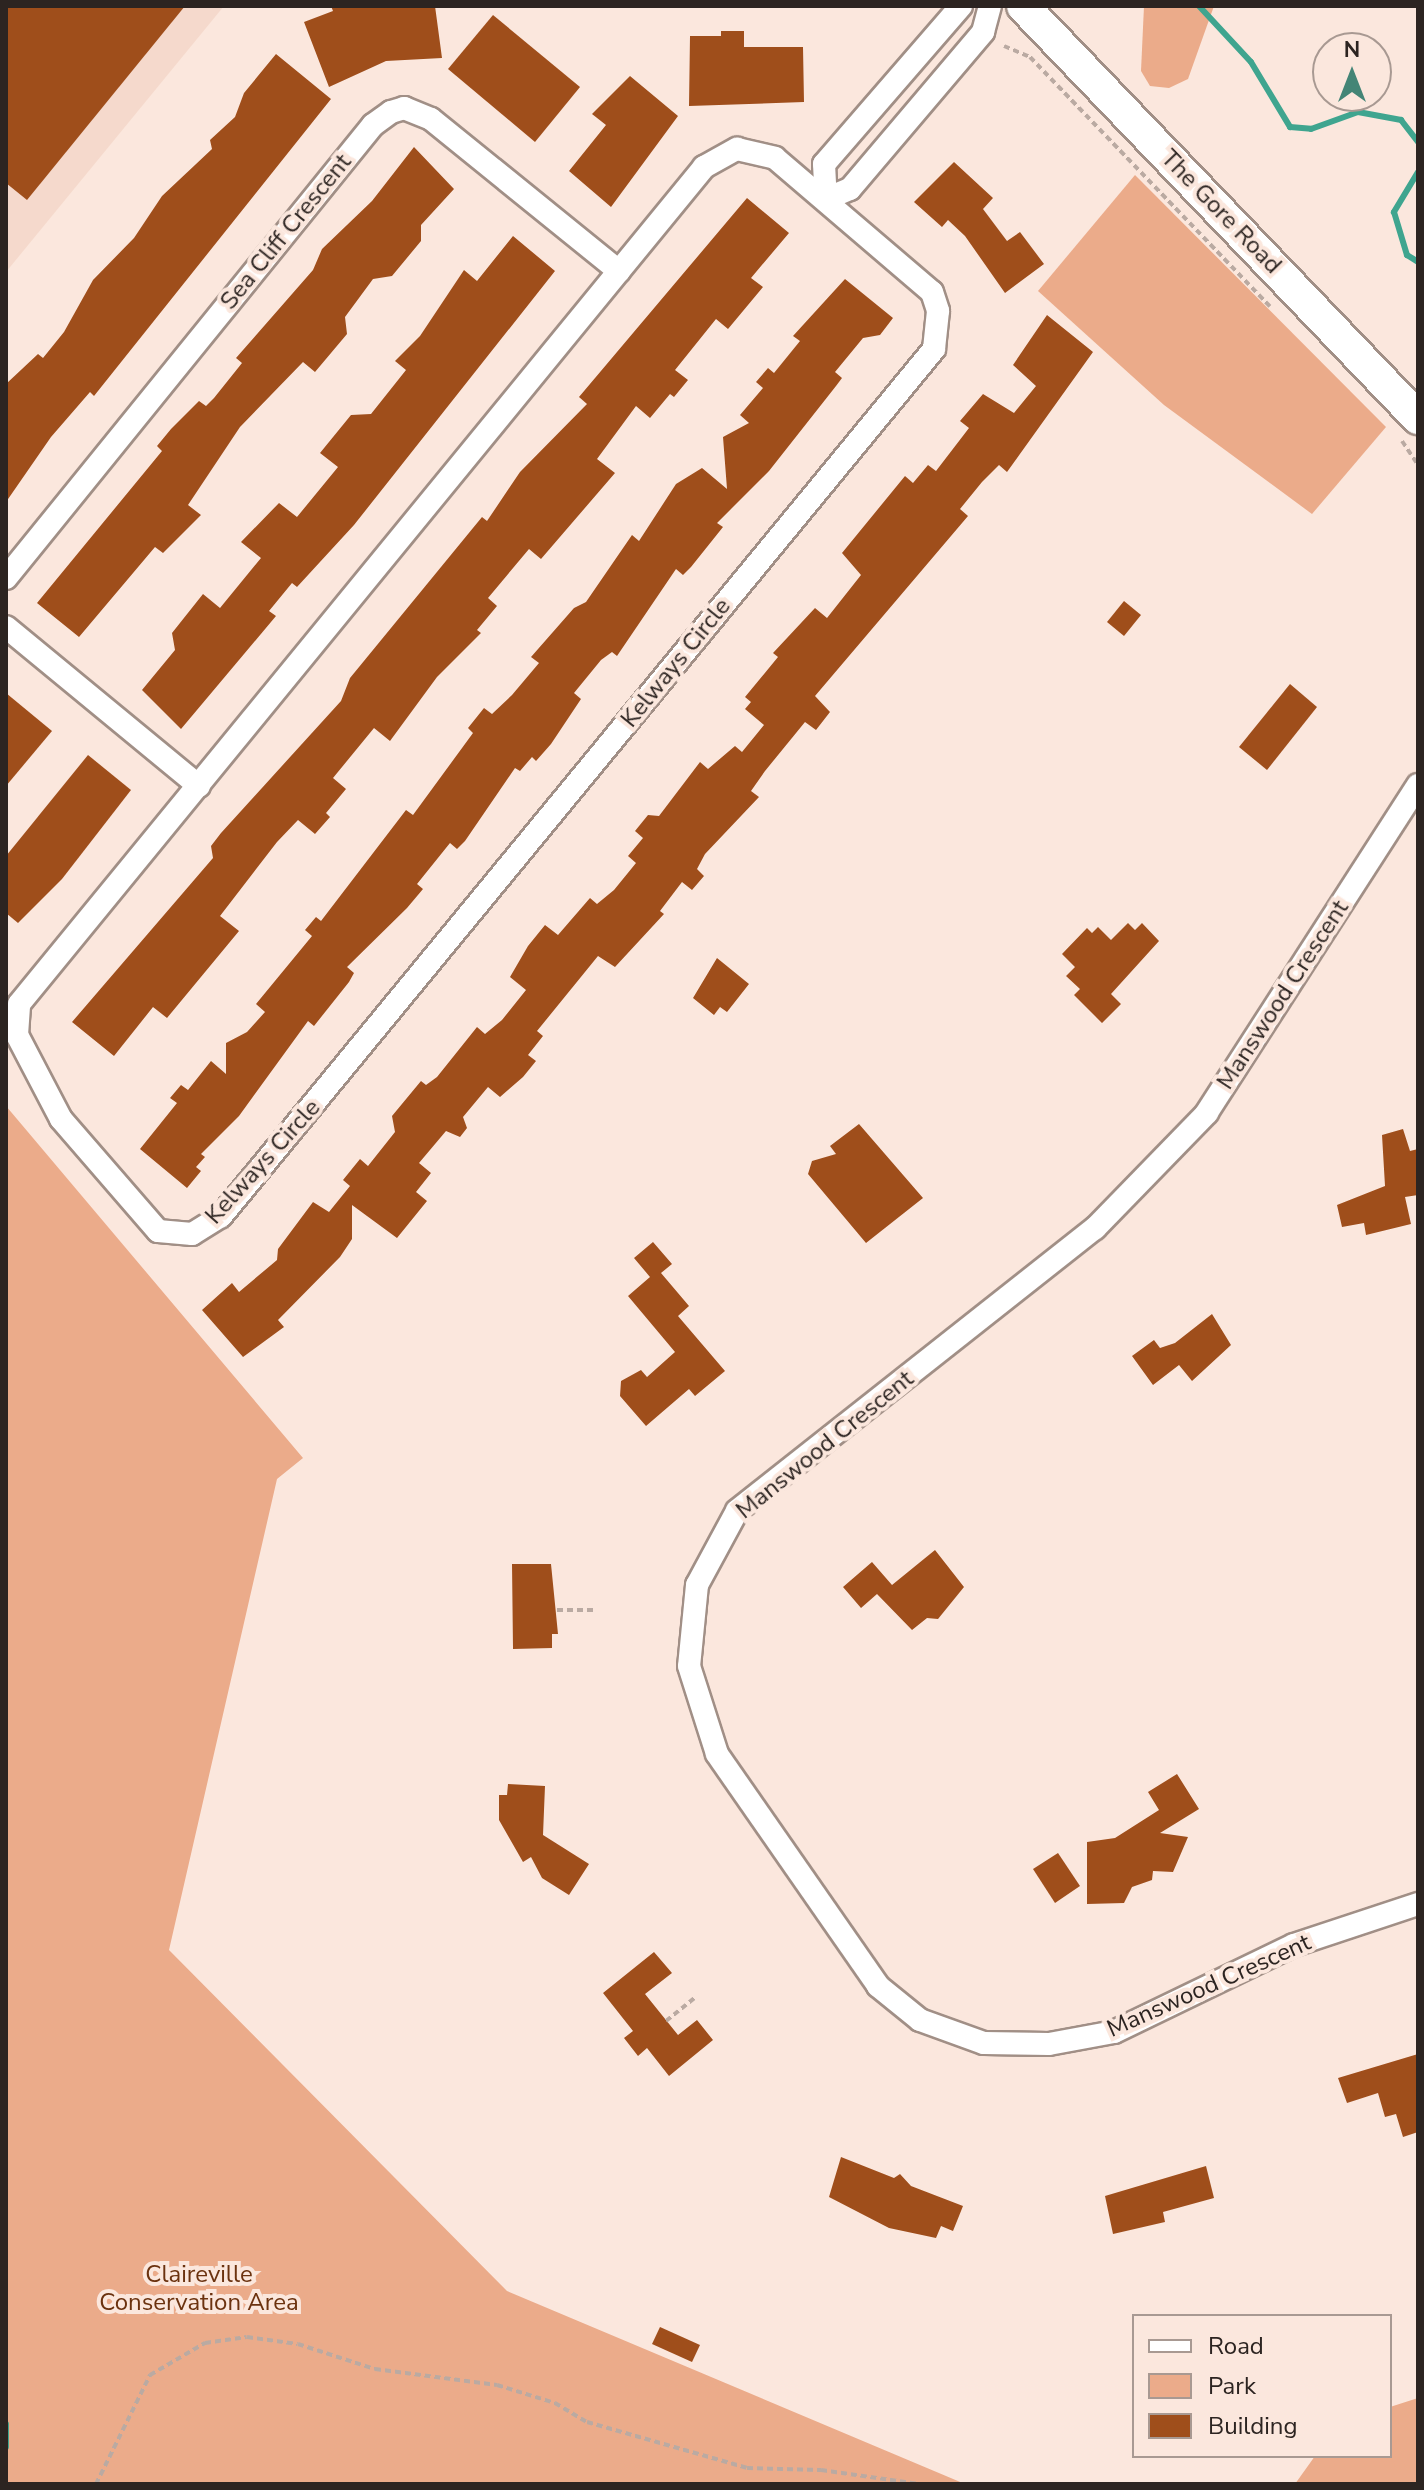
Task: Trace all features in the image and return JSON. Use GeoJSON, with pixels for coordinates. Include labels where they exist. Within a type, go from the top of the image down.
{"type":"FeatureCollection","features":[{"type":"Feature","properties":{"kind":"main road","name":"The Gore Road"},"geometry":{"type":"LineString","coordinates":[[1023,6],[1405,424]]}},
{"type":"Feature","properties":{"kind":"street"},"geometry":{"type":"LineString","coordinates":[[961,6],[824,164],[826,199],[850,189],[942,81],[983,32],[990,6]]}},
{"type":"Feature","properties":{"kind":"street","name":"Sea Cliff Crescent"},"geometry":{"type":"LineString","coordinates":[[6,578],[373,125],[391,112],[404,108],[431,119],[619,271]]}},
{"type":"Feature","properties":{"kind":"street","name":"Kelways Circle"},"geometry":{"type":"LineString","coordinates":[[737,149],[775,158],[826,199],[932,292],[939,330],[934,349],[221,1216],[192,1234],[174,1236],[144,1220],[70,1131],[25,1055],[15,1019],[28,993],[619,271],[720,155],[737,149]]}},
{"type":"Feature","properties":{"kind":"street"},"geometry":{"type":"LineString","coordinates":[[6,627],[199,786]]}},
{"type":"Feature","properties":{"kind":"street","name":"Manswood Crescent"},"geometry":{"type":"LineString","coordinates":[[1418,785],[1207,1113],[1095,1228],[737,1511],[697,1585],[689,1666],[717,1754],[878,1986],[920,2020],[984,2043],[1049,2044],[1114,2032],[1294,1945],[1418,1904]]}},
{"type":"Feature","properties":{"kind":"path"},"geometry":{"type":"LineString","coordinates":[[1004,46],[1030,57],[1283,318]]}},
{"type":"Feature","properties":{"kind":"path"},"geometry":{"type":"LineString","coordinates":[[1405,424],[1418,465]]}},
{"type":"Feature","properties":{"kind":"path"},"geometry":{"type":"LineString","coordinates":[[557,1610],[594,1610]]}},
{"type":"Feature","properties":{"kind":"path"},"geometry":{"type":"LineString","coordinates":[[666,2021],[696,1997]]}},
{"type":"Feature","properties":{"kind":"path"},"geometry":{"type":"LineString","coordinates":[[96,2484],[150,2375],[205,2343],[247,2337],[298,2344],[375,2369],[497,2385],[555,2403],[587,2422],[747,2468],[821,2470],[919,2484]]}},
{"type":"Feature","properties":{"kind":"shaded area"},"geometry":{"type":"Polygon","coordinates":[[[6,6],[224,6],[6,272],[6,6]]]}},
{"type":"Feature","properties":{"kind":"green space"},"geometry":{"type":"Polygon","coordinates":[[[1144,6],[1214,6],[1188,79],[1169,88],[1150,86],[1141,71],[1144,6]]]}},
{"type":"Feature","properties":{"kind":"green space"},"geometry":{"type":"Polygon","coordinates":[[[1135,175],[1386,427],[1312,514],[1164,405],[1038,291],[1135,175]]]}},
{"type":"Feature","properties":{"kind":"green space","name":"Claireville Conservation Area"},"geometry":{"type":"Polygon","coordinates":[[[6,1106],[303,1458],[277,1479],[169,1950],[507,2291],[965,2484],[6,2484],[6,1106]]]}},
{"type":"Feature","properties":{"kind":"green space"},"geometry":{"type":"Polygon","coordinates":[[[1418,2398],[1418,2484],[1295,2484],[1314,2458],[1392,2458],[1392,2406],[1418,2398]]]}},
{"type":"Feature","properties":{"kind":"building"},"geometry":{"type":"Polygon","coordinates":[[[6,6],[185,6],[27,200],[6,183],[6,6]]]}},
{"type":"Feature","properties":{"kind":"building"},"geometry":{"type":"Polygon","coordinates":[[[331,6],[435,6],[442,58],[386,61],[329,87],[304,22],[333,11],[331,6]]]}},
{"type":"Feature","properties":{"kind":"building"},"geometry":{"type":"Polygon","coordinates":[[[493,15],[580,87],[535,142],[448,69],[493,15]]]}},
{"type":"Feature","properties":{"kind":"building"},"geometry":{"type":"Polygon","coordinates":[[[721,31],[744,31],[744,47],[803,47],[804,102],[689,106],[690,36],[721,36],[721,31]]]}},
{"type":"Feature","properties":{"kind":"building"},"geometry":{"type":"Polygon","coordinates":[[[276,54],[331,99],[94,396],[90,392],[51,437],[6,502],[6,384],[38,354],[43,358],[64,332],[93,280],[134,238],[162,196],[212,149],[210,140],[235,117],[244,93],[276,54]]]}},
{"type":"Feature","properties":{"kind":"building"},"geometry":{"type":"Polygon","coordinates":[[[630,76],[678,116],[611,207],[569,171],[606,125],[592,114],[630,76]]]}},
{"type":"Feature","properties":{"kind":"building"},"geometry":{"type":"Polygon","coordinates":[[[414,147],[454,189],[421,225],[421,241],[392,276],[373,279],[345,317],[347,334],[315,372],[303,362],[240,427],[188,505],[201,515],[163,553],[155,547],[79,637],[37,603],[162,451],[157,446],[171,429],[199,401],[206,406],[214,398],[242,363],[236,358],[313,270],[322,249],[372,201],[414,147]]]}},
{"type":"Feature","properties":{"kind":"building"},"geometry":{"type":"Polygon","coordinates":[[[954,162],[993,198],[983,209],[1007,241],[1020,232],[1044,264],[1005,293],[965,236],[948,220],[942,227],[914,202],[954,162]]]}},
{"type":"Feature","properties":{"kind":"building"},"geometry":{"type":"Polygon","coordinates":[[[747,198],[789,233],[751,278],[763,287],[728,329],[716,319],[675,370],[688,380],[674,397],[670,394],[650,418],[636,406],[597,459],[615,473],[541,559],[529,549],[488,598],[497,606],[477,630],[481,633],[437,677],[390,741],[374,728],[333,778],[346,789],[326,813],[330,817],[315,834],[298,820],[277,842],[220,916],[239,931],[167,1018],[153,1007],[114,1056],[72,1022],[213,858],[211,846],[221,833],[341,701],[350,678],[482,517],[487,521],[520,472],[587,404],[579,397],[747,198]]]}},
{"type":"Feature","properties":{"kind":"building"},"geometry":{"type":"Polygon","coordinates":[[[513,236],[555,271],[354,525],[297,587],[292,583],[269,611],[276,616],[181,729],[142,690],[175,650],[172,633],[203,594],[220,608],[261,558],[241,542],[279,503],[297,517],[338,467],[320,453],[351,415],[371,414],[406,370],[395,361],[420,336],[464,270],[477,281],[513,236]]]}},
{"type":"Feature","properties":{"kind":"building"},"geometry":{"type":"Polygon","coordinates":[[[845,279],[893,318],[880,335],[863,338],[835,372],[842,378],[836,386],[769,471],[717,523],[723,527],[691,567],[683,575],[676,569],[617,656],[612,652],[601,660],[574,693],[581,699],[551,744],[536,761],[532,757],[520,771],[515,768],[465,841],[457,849],[450,843],[417,884],[423,889],[347,967],[354,973],[349,982],[314,1026],[308,1021],[239,1116],[201,1154],[205,1157],[196,1167],[201,1171],[187,1188],[140,1149],[177,1103],[170,1098],[181,1085],[188,1090],[211,1061],[226,1074],[226,1043],[247,1032],[265,1012],[256,1004],[312,936],[305,930],[316,917],[321,921],[406,810],[413,815],[473,733],[468,728],[484,708],[492,714],[512,695],[539,663],[531,657],[574,608],[586,602],[632,535],[639,541],[676,484],[702,468],[727,489],[723,437],[749,423],[740,415],[763,388],[756,382],[768,368],[774,373],[800,341],[793,336],[845,279]]]}},
{"type":"Feature","properties":{"kind":"building"},"geometry":{"type":"Polygon","coordinates":[[[1047,315],[1093,352],[1007,472],[999,465],[982,482],[960,509],[968,516],[815,696],[830,712],[816,730],[805,722],[765,771],[751,791],[759,797],[705,854],[697,869],[704,876],[692,890],[682,882],[660,911],[664,914],[615,967],[598,956],[537,1031],[543,1036],[528,1055],[536,1061],[523,1077],[500,1097],[488,1087],[463,1117],[467,1128],[460,1137],[446,1131],[419,1163],[431,1173],[416,1192],[427,1201],[397,1238],[352,1205],[352,1239],[340,1257],[278,1320],[284,1327],[243,1357],[202,1310],[232,1283],[239,1292],[277,1260],[278,1249],[313,1202],[329,1212],[350,1186],[343,1180],[360,1159],[368,1166],[395,1132],[392,1116],[421,1081],[426,1085],[437,1077],[477,1027],[485,1034],[502,1020],[526,990],[510,977],[528,946],[545,925],[558,935],[590,898],[597,904],[614,890],[636,863],[628,856],[643,838],[635,831],[648,815],[659,816],[700,762],[708,769],[735,746],[742,752],[764,725],[745,709],[751,702],[745,697],[778,657],[773,653],[815,608],[827,618],[861,575],[842,553],[905,476],[913,483],[928,465],[936,471],[969,428],[960,421],[983,394],[1014,413],[1036,386],[1013,365],[1047,315]]]}},
{"type":"Feature","properties":{"kind":"building"},"geometry":{"type":"Polygon","coordinates":[[[1124,601],[1141,615],[1124,636],[1107,622],[1124,601]]]}},
{"type":"Feature","properties":{"kind":"building"},"geometry":{"type":"Polygon","coordinates":[[[1290,684],[1317,707],[1267,770],[1239,747],[1290,684]]]}},
{"type":"Feature","properties":{"kind":"building"},"geometry":{"type":"Polygon","coordinates":[[[6,693],[52,731],[6,786],[6,693]]]}},
{"type":"Feature","properties":{"kind":"building"},"geometry":{"type":"Polygon","coordinates":[[[88,755],[131,790],[62,879],[18,923],[6,913],[6,856],[88,755]]]}},
{"type":"Feature","properties":{"kind":"building"},"geometry":{"type":"Polygon","coordinates":[[[1128,923],[1135,930],[1142,923],[1159,941],[1111,994],[1121,1004],[1102,1023],[1074,995],[1080,989],[1066,976],[1075,967],[1062,954],[1087,928],[1092,933],[1098,927],[1111,940],[1128,923]]]}},
{"type":"Feature","properties":{"kind":"building"},"geometry":{"type":"Polygon","coordinates":[[[717,958],[749,984],[727,1012],[720,1007],[714,1015],[693,998],[717,958]]]}},
{"type":"Feature","properties":{"kind":"building"},"geometry":{"type":"Polygon","coordinates":[[[859,1124],[923,1198],[866,1243],[808,1174],[812,1161],[836,1154],[830,1146],[859,1124]]]}},
{"type":"Feature","properties":{"kind":"building"},"geometry":{"type":"Polygon","coordinates":[[[1403,1129],[1410,1151],[1418,1149],[1418,1195],[1405,1197],[1411,1224],[1366,1235],[1364,1223],[1342,1227],[1337,1205],[1385,1186],[1382,1135],[1403,1129]]]}},
{"type":"Feature","properties":{"kind":"building"},"geometry":{"type":"Polygon","coordinates":[[[653,1242],[672,1264],[661,1273],[689,1306],[678,1316],[725,1371],[695,1396],[689,1389],[646,1426],[620,1396],[621,1381],[641,1370],[647,1377],[675,1352],[628,1296],[650,1277],[634,1258],[653,1242]]]}},
{"type":"Feature","properties":{"kind":"building"},"geometry":{"type":"Polygon","coordinates":[[[1212,1314],[1231,1345],[1192,1381],[1179,1365],[1153,1385],[1132,1356],[1154,1340],[1160,1348],[1175,1343],[1212,1314]]]}},
{"type":"Feature","properties":{"kind":"building"},"geometry":{"type":"Polygon","coordinates":[[[935,1550],[964,1587],[938,1619],[927,1618],[912,1630],[877,1594],[861,1608],[843,1587],[872,1562],[892,1585],[935,1550]]]}},
{"type":"Feature","properties":{"kind":"building"},"geometry":{"type":"Polygon","coordinates":[[[512,1564],[551,1564],[558,1634],[552,1634],[552,1648],[513,1649],[512,1564]]]}},
{"type":"Feature","properties":{"kind":"building"},"geometry":{"type":"Polygon","coordinates":[[[1177,1774],[1199,1809],[1160,1833],[1188,1837],[1173,1872],[1153,1871],[1152,1880],[1132,1887],[1124,1903],[1087,1904],[1087,1842],[1115,1838],[1159,1810],[1148,1792],[1177,1774]]]}},
{"type":"Feature","properties":{"kind":"building"},"geometry":{"type":"Polygon","coordinates":[[[508,1784],[545,1786],[543,1835],[589,1864],[569,1895],[542,1878],[531,1857],[523,1862],[499,1820],[499,1795],[507,1795],[508,1784]]]}},
{"type":"Feature","properties":{"kind":"building"},"geometry":{"type":"Polygon","coordinates":[[[1058,1853],[1080,1886],[1055,1903],[1033,1869],[1058,1853]]]}},
{"type":"Feature","properties":{"kind":"building"},"geometry":{"type":"Polygon","coordinates":[[[654,1952],[672,1973],[645,1994],[678,2035],[697,2020],[713,2040],[669,2076],[647,2048],[638,2056],[624,2038],[633,2031],[603,1993],[654,1952]]]}},
{"type":"Feature","properties":{"kind":"building"},"geometry":{"type":"Polygon","coordinates":[[[1418,2054],[1418,2132],[1403,2137],[1396,2114],[1385,2117],[1378,2093],[1347,2103],[1338,2078],[1418,2054]]]}},
{"type":"Feature","properties":{"kind":"building"},"geometry":{"type":"Polygon","coordinates":[[[841,2157],[894,2178],[900,2174],[911,2186],[963,2206],[953,2231],[941,2226],[936,2238],[889,2228],[829,2197],[841,2157]]]}},
{"type":"Feature","properties":{"kind":"building"},"geometry":{"type":"Polygon","coordinates":[[[1206,2166],[1214,2198],[1163,2212],[1165,2222],[1113,2234],[1105,2196],[1206,2166]]]}},
{"type":"Feature","properties":{"kind":"building"},"geometry":{"type":"Polygon","coordinates":[[[660,2327],[700,2345],[692,2362],[652,2344],[660,2327]]]}},
{"type":"Feature","properties":{"kind":"waterway"},"geometry":{"type":"LineString","coordinates":[[1199,6],[1251,62],[1290,127],[1311,129],[1358,112],[1401,120],[1418,142]]}},
{"type":"Feature","properties":{"kind":"waterway"},"geometry":{"type":"LineString","coordinates":[[1418,172],[1394,212],[1407,255],[1418,262]]}},
{"type":"Feature","properties":{"kind":"waterway"},"geometry":{"type":"LineString","coordinates":[[6,2424],[6,2447]]}}]}
